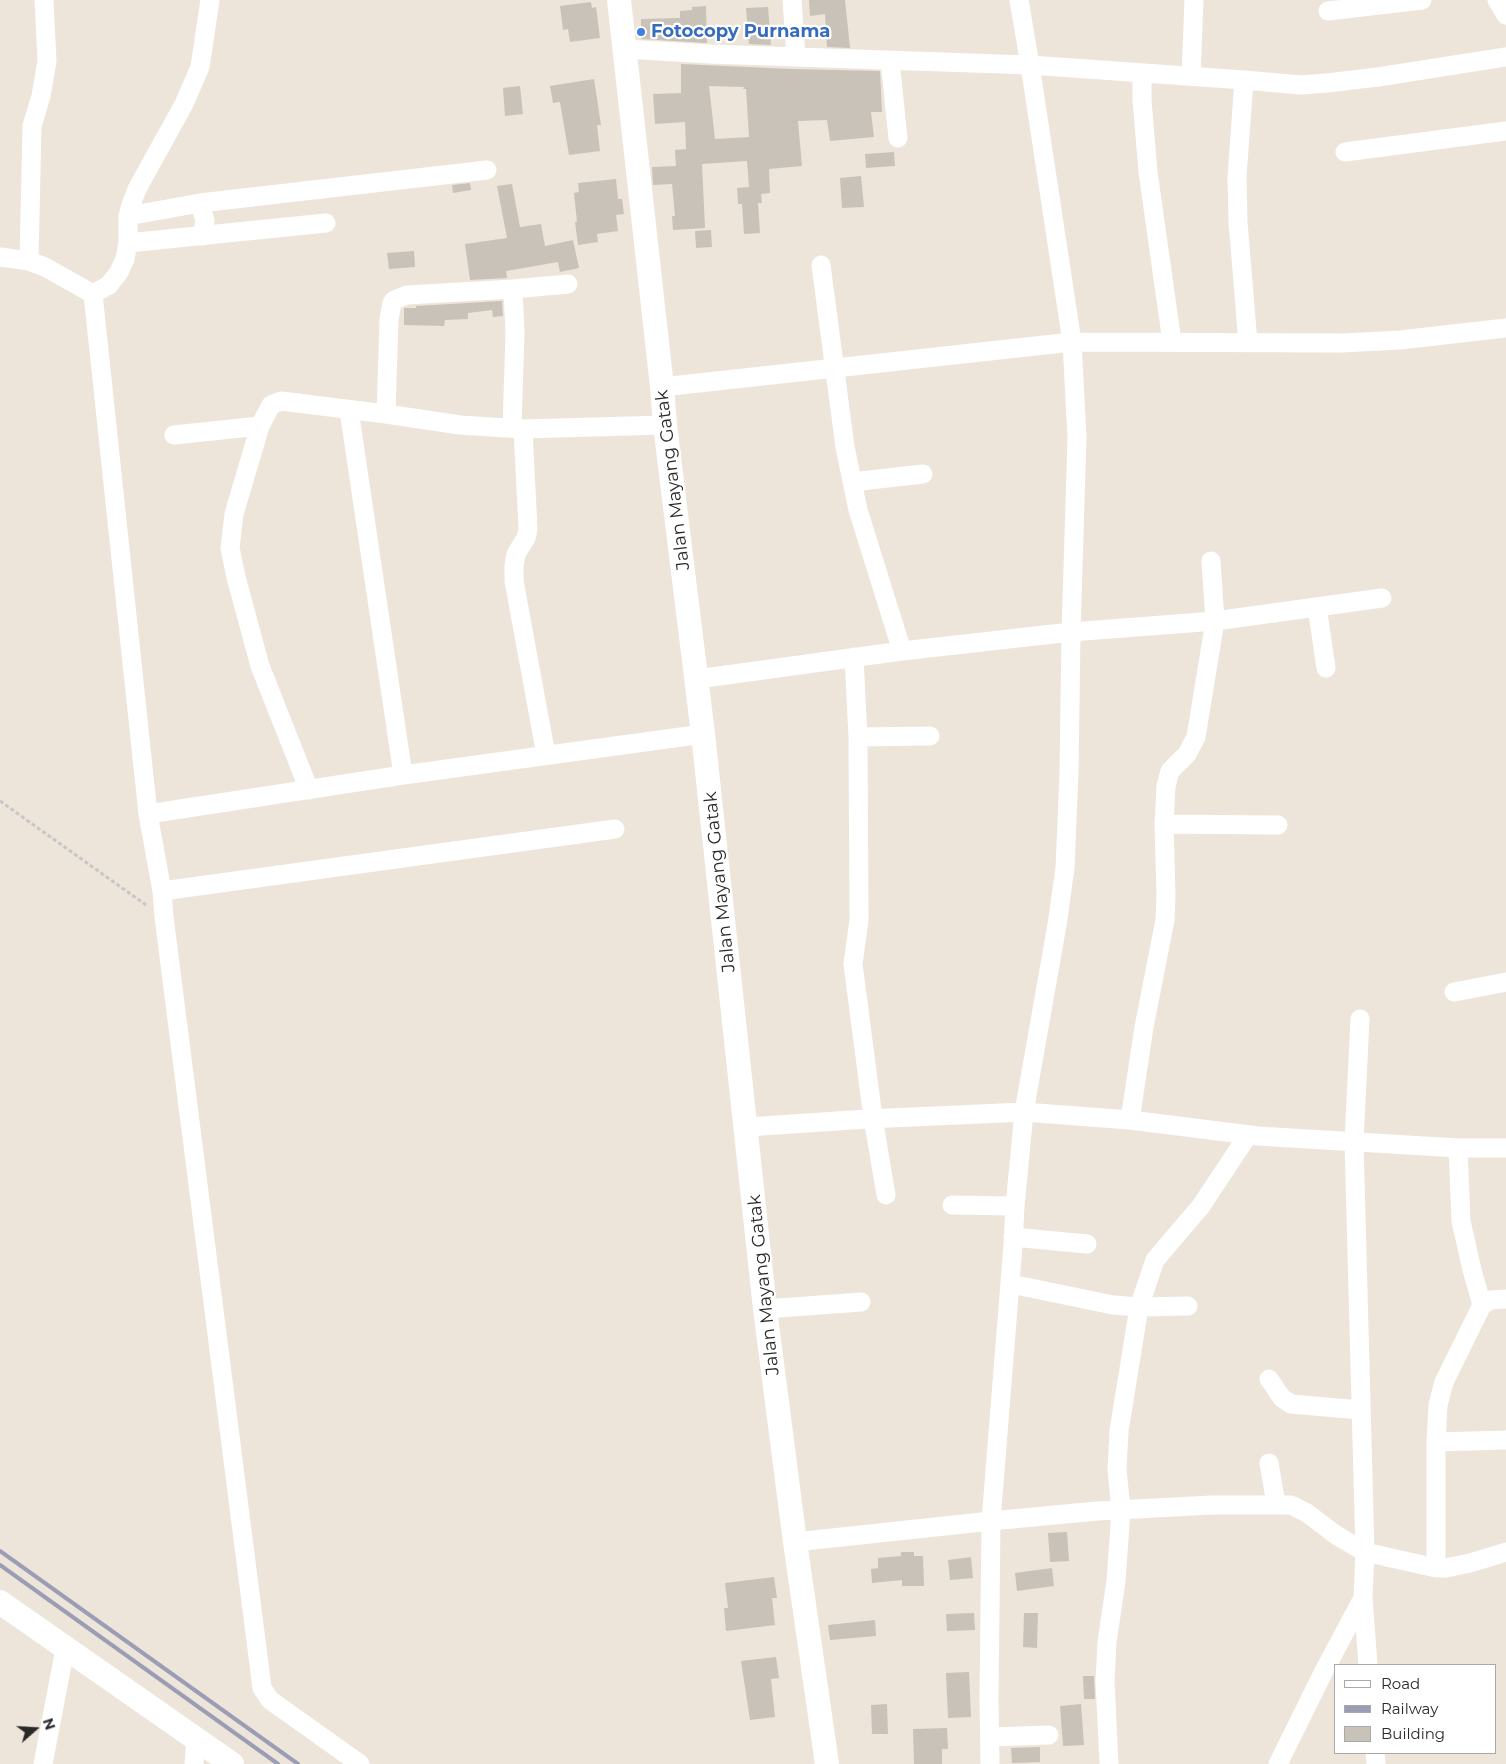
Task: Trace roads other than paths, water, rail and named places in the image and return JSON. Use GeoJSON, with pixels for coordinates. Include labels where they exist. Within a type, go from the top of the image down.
{"type":"FeatureCollection","features":[{"type":"Feature","properties":{"kind":"street"},"geometry":{"type":"LineString","coordinates":[[29,261],[32,126],[41,96],[47,61],[44,0]]}},
{"type":"Feature","properties":{"kind":"street"},"geometry":{"type":"LineString","coordinates":[[93,294],[109,285],[119,272],[125,259],[128,243],[128,216],[137,189],[184,104],[200,67],[210,0]]}},
{"type":"Feature","properties":{"kind":"street","name":"Jalan Mayang Gatak"},"geometry":{"type":"LineString","coordinates":[[619,0],[665,425],[697,678],[747,1127],[765,1309],[795,1542],[827,1764]]}},
{"type":"Feature","properties":{"kind":"street"},"geometry":{"type":"LineString","coordinates":[[792,0],[796,58]]}},
{"type":"Feature","properties":{"kind":"street"},"geometry":{"type":"LineString","coordinates":[[990,1764],[991,1521],[1015,1206],[1024,1112],[1057,925],[1065,868],[1077,437],[1072,342],[1020,0]]}},
{"type":"Feature","properties":{"kind":"street"},"geometry":{"type":"LineString","coordinates":[[1191,76],[1194,0]]}},
{"type":"Feature","properties":{"kind":"street"},"geometry":{"type":"LineString","coordinates":[[1328,11],[1422,0]]}},
{"type":"Feature","properties":{"kind":"street"},"geometry":{"type":"LineString","coordinates":[[1497,0],[1506,14]]}},
{"type":"Feature","properties":{"kind":"street"},"geometry":{"type":"LineString","coordinates":[[625,49],[796,58],[1030,65],[1301,85],[1378,77],[1506,57]]}},
{"type":"Feature","properties":{"kind":"street"},"geometry":{"type":"LineString","coordinates":[[890,61],[898,138]]}},
{"type":"Feature","properties":{"kind":"street"},"geometry":{"type":"LineString","coordinates":[[1142,73],[1142,100],[1148,172],[1172,342]]}},
{"type":"Feature","properties":{"kind":"street"},"geometry":{"type":"LineString","coordinates":[[1244,80],[1237,177],[1238,222],[1248,343]]}},
{"type":"Feature","properties":{"kind":"street"},"geometry":{"type":"LineString","coordinates":[[1345,152],[1506,131]]}},
{"type":"Feature","properties":{"kind":"street"},"geometry":{"type":"LineString","coordinates":[[128,216],[200,202],[486,170]]}},
{"type":"Feature","properties":{"kind":"street"},"geometry":{"type":"LineString","coordinates":[[200,202],[205,221],[202,236]]}},
{"type":"Feature","properties":{"kind":"street"},"geometry":{"type":"LineString","coordinates":[[128,243],[326,223]]}},
{"type":"Feature","properties":{"kind":"street"},"geometry":{"type":"LineString","coordinates":[[0,257],[29,261],[56,272],[93,294]]}},
{"type":"Feature","properties":{"kind":"street"},"geometry":{"type":"LineString","coordinates":[[821,265],[845,447],[852,482],[865,536],[902,651]]}},
{"type":"Feature","properties":{"kind":"street"},"geometry":{"type":"LineString","coordinates":[[386,414],[389,319],[394,300],[407,295],[568,284]]}},
{"type":"Feature","properties":{"kind":"street"},"geometry":{"type":"LineString","coordinates":[[514,289],[517,428],[528,529],[528,535],[516,554],[514,581],[546,755]]}},
{"type":"Feature","properties":{"kind":"street"},"geometry":{"type":"LineString","coordinates":[[93,294],[148,814],[162,891],[262,1688],[270,1700],[360,1764]]}},
{"type":"Feature","properties":{"kind":"street"},"geometry":{"type":"LineString","coordinates":[[662,387],[1072,342],[1334,344],[1400,340],[1506,328]]}},
{"type":"Feature","properties":{"kind":"street"},"geometry":{"type":"LineString","coordinates":[[309,790],[260,666],[230,548],[234,514],[260,426],[271,405],[277,402],[386,414],[460,425],[517,428],[665,425]]}},
{"type":"Feature","properties":{"kind":"street"},"geometry":{"type":"LineString","coordinates":[[350,410],[403,775]]}},
{"type":"Feature","properties":{"kind":"street"},"geometry":{"type":"LineString","coordinates":[[174,435],[260,426]]}},
{"type":"Feature","properties":{"kind":"street"},"geometry":{"type":"LineString","coordinates":[[852,482],[924,474]]}},
{"type":"Feature","properties":{"kind":"street"},"geometry":{"type":"LineString","coordinates":[[1130,1120],[1144,1027],[1165,920],[1164,824],[1166,786],[1170,771],[1187,754],[1196,736],[1215,621],[1210,561]]}},
{"type":"Feature","properties":{"kind":"street"},"geometry":{"type":"LineString","coordinates":[[697,678],[902,651],[1071,632],[1215,621],[1382,598]]}},
{"type":"Feature","properties":{"kind":"street"},"geometry":{"type":"LineString","coordinates":[[1317,607],[1326,668]]}},
{"type":"Feature","properties":{"kind":"street"},"geometry":{"type":"LineString","coordinates":[[854,657],[858,738],[859,920],[853,964],[872,1118],[886,1195]]}},
{"type":"Feature","properties":{"kind":"street"},"geometry":{"type":"LineString","coordinates":[[148,814],[403,775],[703,734]]}},
{"type":"Feature","properties":{"kind":"street"},"geometry":{"type":"LineString","coordinates":[[858,738],[930,736]]}},
{"type":"Feature","properties":{"kind":"street"},"geometry":{"type":"LineString","coordinates":[[1164,824],[1278,825]]}},
{"type":"Feature","properties":{"kind":"street"},"geometry":{"type":"LineString","coordinates":[[162,891],[615,829]]}},
{"type":"Feature","properties":{"kind":"street"},"geometry":{"type":"LineString","coordinates":[[1454,992],[1506,982]]}},
{"type":"Feature","properties":{"kind":"street"},"geometry":{"type":"LineString","coordinates":[[1360,1019],[1354,1142],[1365,1552],[1363,1598],[1368,1664]]}},
{"type":"Feature","properties":{"kind":"street"},"geometry":{"type":"LineString","coordinates":[[747,1127],[872,1118],[1024,1112],[1130,1120],[1253,1135],[1458,1148],[1506,1148]]}},
{"type":"Feature","properties":{"kind":"street"},"geometry":{"type":"LineString","coordinates":[[1109,1764],[1105,1681],[1107,1642],[1116,1581],[1121,1511],[1118,1441],[1139,1307],[1155,1260],[1201,1206],[1253,1135]]}},
{"type":"Feature","properties":{"kind":"street"},"geometry":{"type":"LineString","coordinates":[[1458,1148],[1461,1221],[1482,1305]]}},
{"type":"Feature","properties":{"kind":"street"},"geometry":{"type":"LineString","coordinates":[[952,1205],[1015,1206]]}},
{"type":"Feature","properties":{"kind":"street"},"geometry":{"type":"LineString","coordinates":[[1013,1237],[1087,1244]]}},
{"type":"Feature","properties":{"kind":"street"},"geometry":{"type":"LineString","coordinates":[[1010,1284],[1114,1305],[1139,1307],[1188,1306]]}},
{"type":"Feature","properties":{"kind":"street"},"geometry":{"type":"LineString","coordinates":[[1436,1568],[1436,1442],[1438,1404],[1444,1382],[1482,1305],[1491,1300],[1506,1299]]}},
{"type":"Feature","properties":{"kind":"street"},"geometry":{"type":"LineString","coordinates":[[765,1309],[861,1302]]}},
{"type":"Feature","properties":{"kind":"street"},"geometry":{"type":"LineString","coordinates":[[1269,1379],[1282,1398],[1291,1404],[1361,1410]]}},
{"type":"Feature","properties":{"kind":"street"},"geometry":{"type":"LineString","coordinates":[[1436,1442],[1506,1440]]}},
{"type":"Feature","properties":{"kind":"street"},"geometry":{"type":"LineString","coordinates":[[1269,1463],[1276,1504]]}},
{"type":"Feature","properties":{"kind":"street"},"geometry":{"type":"LineString","coordinates":[[795,1542],[1098,1511],[1212,1505],[1276,1504],[1291,1505],[1299,1508],[1336,1535],[1365,1552],[1436,1568],[1455,1567],[1506,1552]]}},
{"type":"Feature","properties":{"kind":"street"},"geometry":{"type":"LineString","coordinates":[[1278,1764],[1363,1598]]}},
{"type":"Feature","properties":{"kind":"street"},"geometry":{"type":"LineString","coordinates":[[0,1602],[232,1764]]}},
{"type":"Feature","properties":{"kind":"street"},"geometry":{"type":"LineString","coordinates":[[43,1764],[65,1649]]}},
{"type":"Feature","properties":{"kind":"street"},"geometry":{"type":"LineString","coordinates":[[990,1737],[1048,1735]]}},
{"type":"Feature","properties":{"kind":"street"},"geometry":{"type":"LineString","coordinates":[[194,1764],[196,1739]]}},
{"type":"Feature","properties":{"kind":"railway"},"geometry":{"type":"LineString","coordinates":[[0,1551],[298,1764]]}},
{"type":"Feature","properties":{"kind":"railway"},"geometry":{"type":"LineString","coordinates":[[0,1565],[278,1764]]}},
{"type":"Feature","properties":{"kind":"place","name":"Fotocopy Purnama"},"geometry":{"type":"Point","coordinates":[641,32]}}]}
